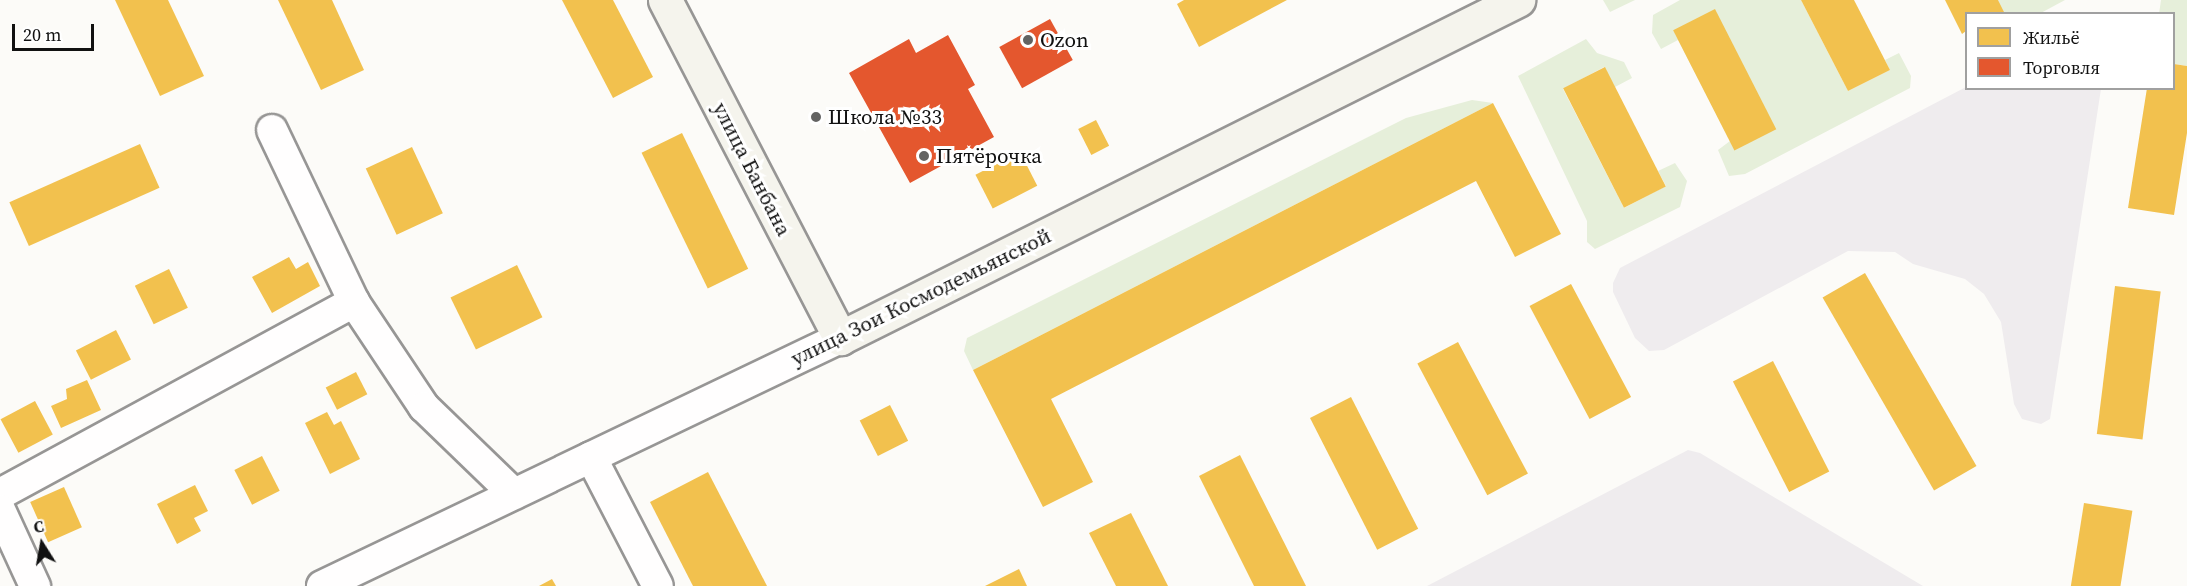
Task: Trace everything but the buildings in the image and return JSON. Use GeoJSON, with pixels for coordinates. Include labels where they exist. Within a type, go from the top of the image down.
{"type":"FeatureCollection","features":[{"type":"Feature","properties":{"kind":"street","name":"улица Банбана"},"geometry":{"type":"LineString","coordinates":[[665,0],[840,338]]}},
{"type":"Feature","properties":{"kind":"street","name":"улица Зои Космодемьянской"},"geometry":{"type":"LineString","coordinates":[[322,586],[840,338],[1518,0]]}},
{"type":"Feature","properties":{"kind":"street"},"geometry":{"type":"LineString","coordinates":[[272,130],[354,302],[424,407],[514,494]]}},
{"type":"Feature","properties":{"kind":"street"},"geometry":{"type":"LineString","coordinates":[[0,494],[354,302]]}},
{"type":"Feature","properties":{"kind":"street"},"geometry":{"type":"LineString","coordinates":[[591,457],[658,586]]}},
{"type":"Feature","properties":{"kind":"street"},"geometry":{"type":"LineString","coordinates":[[0,510],[35,586]]}},
{"type":"Feature","properties":{"kind":"shaded area"},"geometry":{"type":"Polygon","coordinates":[[[1965,88],[1965,90],[2101,90],[2050,419],[2041,424],[2022,419],[2014,404],[2001,322],[1984,294],[1965,279],[1913,264],[1895,252],[1848,251],[1664,350],[1649,351],[1635,338],[1613,292],[1613,283],[1620,268],[1965,88]]]}},
{"type":"Feature","properties":{"kind":"shaded area"},"geometry":{"type":"Polygon","coordinates":[[[1688,450],[1700,453],[1923,586],[1427,586],[1688,450]]]}},
{"type":"Feature","properties":{"kind":"green space"},"geometry":{"type":"Polygon","coordinates":[[[1603,0],[1635,0],[1610,12],[1603,0]]]}},
{"type":"Feature","properties":{"kind":"green space"},"geometry":{"type":"Polygon","coordinates":[[[1680,0],[1801,0],[1848,91],[1890,70],[1885,60],[1899,53],[1911,76],[1910,88],[1745,174],[1729,176],[1718,150],[1730,141],[1735,150],[1678,40],[1661,49],[1652,33],[1653,15],[1680,0]]]}},
{"type":"Feature","properties":{"kind":"green space"},"geometry":{"type":"Polygon","coordinates":[[[1998,0],[2065,0],[2043,12],[2002,12],[1998,0]]]}},
{"type":"Feature","properties":{"kind":"green space"},"geometry":{"type":"Polygon","coordinates":[[[2161,0],[2187,0],[2187,66],[2175,64],[2175,12],[2159,12],[2161,0]]]}},
{"type":"Feature","properties":{"kind":"green space"},"geometry":{"type":"Polygon","coordinates":[[[1586,39],[1597,53],[1624,62],[1632,78],[1615,87],[1604,67],[1563,89],[1624,208],[1666,186],[1658,171],[1675,163],[1687,181],[1680,207],[1595,249],[1587,242],[1587,221],[1518,76],[1586,39]]]}},
{"type":"Feature","properties":{"kind":"green space"},"geometry":{"type":"Polygon","coordinates":[[[1472,100],[1493,103],[973,370],[964,351],[967,338],[1406,118],[1472,100]]]}},
{"type":"Feature","properties":{"kind":"place","name":"Ozon"},"geometry":{"type":"Point","coordinates":[1028,40]}},
{"type":"Feature","properties":{"kind":"place","name":"Школа №33"},"geometry":{"type":"Point","coordinates":[816,117]}},
{"type":"Feature","properties":{"kind":"place","name":"Пятёрочка"},"geometry":{"type":"Point","coordinates":[924,156]}}]}
